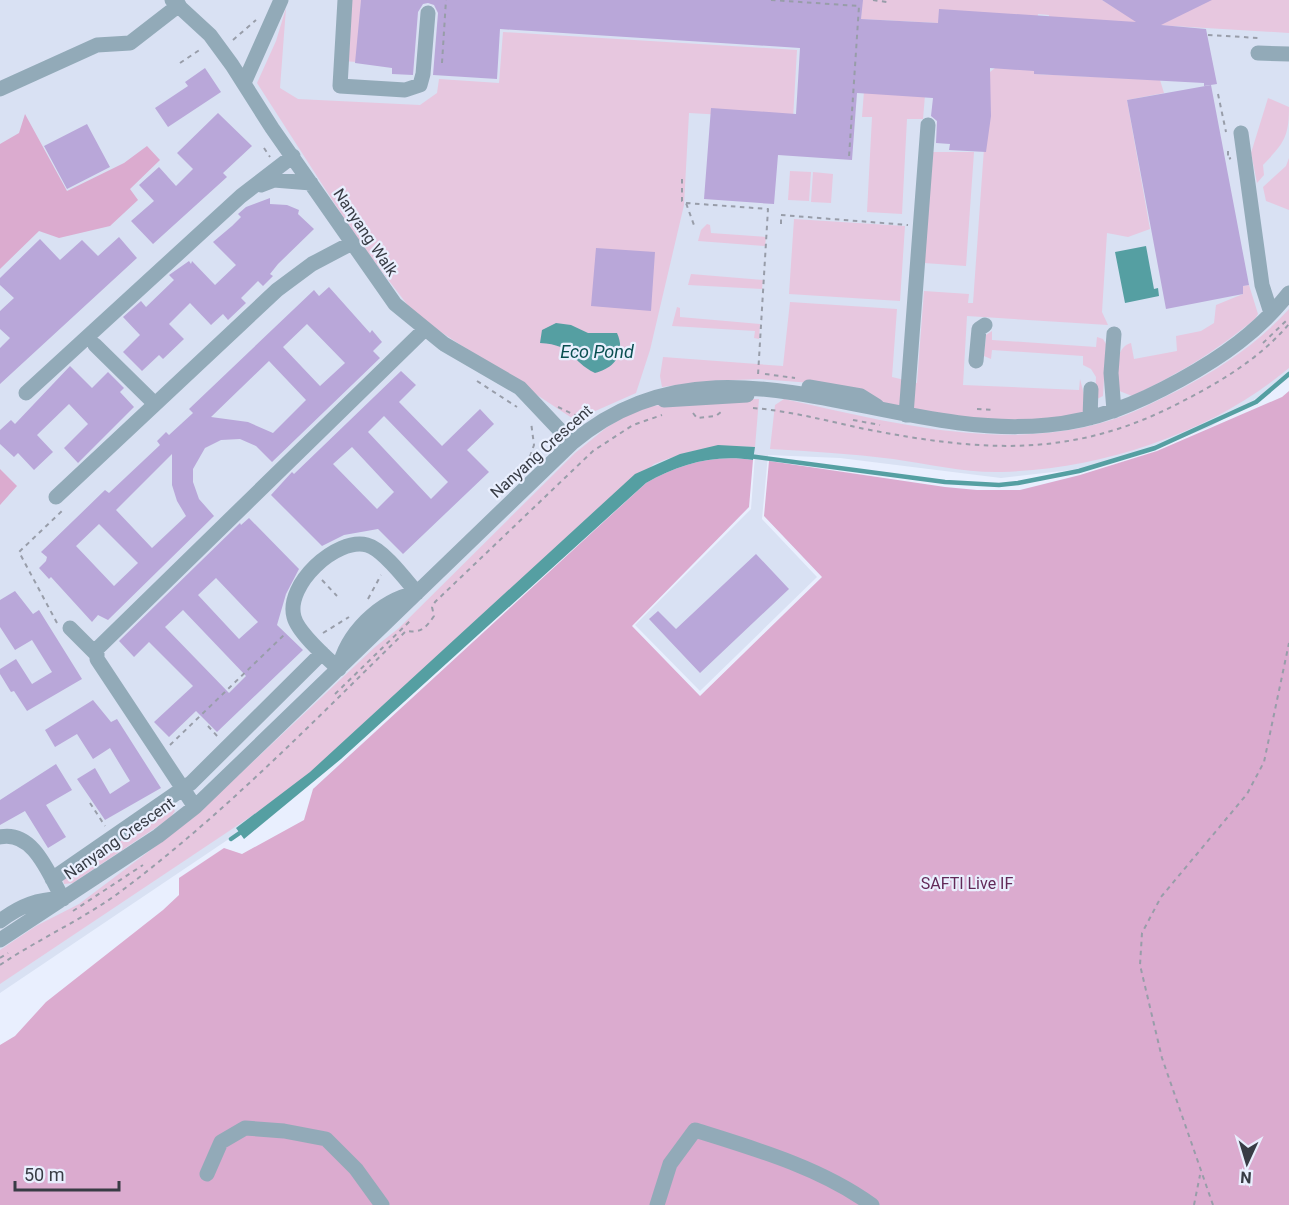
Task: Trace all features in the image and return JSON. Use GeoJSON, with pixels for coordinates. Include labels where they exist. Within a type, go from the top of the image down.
{"type":"FeatureCollection","features":[{"type":"Feature","properties":{"kind":"street"},"geometry":{"type":"LineString","coordinates":[[244,83],[281,0]]}},
{"type":"Feature","properties":{"kind":"street"},"geometry":{"type":"LineString","coordinates":[[345,0],[340,86],[405,90],[420,85],[428,13]]}},
{"type":"Feature","properties":{"kind":"street"},"geometry":{"type":"LineString","coordinates":[[0,89],[97,45],[130,43],[176,3]]}},
{"type":"Feature","properties":{"kind":"street","name":"Nanyang Walk"},"geometry":{"type":"LineString","coordinates":[[176,3],[210,35],[383,289],[424,330],[520,388],[572,443]]}},
{"type":"Feature","properties":{"kind":"street"},"geometry":{"type":"LineString","coordinates":[[1258,53],[1289,54]]}},
{"type":"Feature","properties":{"kind":"street"},"geometry":{"type":"LineString","coordinates":[[906,415],[928,125]]}},
{"type":"Feature","properties":{"kind":"street"},"geometry":{"type":"LineString","coordinates":[[1234,136],[1250,191],[1262,285],[1271,313]]}},
{"type":"Feature","properties":{"kind":"street"},"geometry":{"type":"LineString","coordinates":[[26,393],[241,196],[293,156]]}},
{"type":"Feature","properties":{"kind":"street"},"geometry":{"type":"LineString","coordinates":[[241,196],[274,180],[310,183]]}},
{"type":"Feature","properties":{"kind":"street"},"geometry":{"type":"LineString","coordinates":[[57,497],[277,290],[312,264],[352,243]]}},
{"type":"Feature","properties":{"kind":"street","name":"Nanyang Crescent"},"geometry":{"type":"LineString","coordinates":[[0,940],[146,844],[195,807],[572,443],[608,415],[649,397],[702,387],[775,389],[906,415],[969,423],[1046,426],[1114,411],[1143,399],[1213,362],[1233,348],[1289,293]]}},
{"type":"Feature","properties":{"kind":"street"},"geometry":{"type":"LineString","coordinates":[[976,361],[979,329],[986,324]]}},
{"type":"Feature","properties":{"kind":"street"},"geometry":{"type":"LineString","coordinates":[[95,653],[105,640],[273,480],[424,330]]}},
{"type":"Feature","properties":{"kind":"street"},"geometry":{"type":"LineString","coordinates":[[1114,334],[1111,380],[1114,411]]}},
{"type":"Feature","properties":{"kind":"street"},"geometry":{"type":"LineString","coordinates":[[96,345],[155,404]]}},
{"type":"Feature","properties":{"kind":"street"},"geometry":{"type":"LineString","coordinates":[[1090,418],[1091,389]]}},
{"type":"Feature","properties":{"kind":"street"},"geometry":{"type":"LineString","coordinates":[[359,544],[369,545],[387,560],[417,593],[399,597],[369,619],[343,652],[339,669],[322,653],[294,618],[293,605],[297,591],[311,569],[340,550],[359,544]]}},
{"type":"Feature","properties":{"kind":"street"},"geometry":{"type":"LineString","coordinates":[[360,649],[395,629],[446,574],[457,553]]}},
{"type":"Feature","properties":{"kind":"street"},"geometry":{"type":"LineString","coordinates":[[64,626],[95,653],[181,790],[195,807]]}},
{"type":"Feature","properties":{"kind":"street"},"geometry":{"type":"LineString","coordinates":[[52,879],[181,790],[322,653]]}},
{"type":"Feature","properties":{"kind":"street"},"geometry":{"type":"LineString","coordinates":[[0,837],[13,836],[27,842],[63,899]]}},
{"type":"Feature","properties":{"kind":"street"},"geometry":{"type":"LineString","coordinates":[[49,909],[74,901],[102,885],[136,860],[146,844]]}},
{"type":"Feature","properties":{"kind":"street"},"geometry":{"type":"LineString","coordinates":[[0,921],[32,902],[47,898],[63,899]]}},
{"type":"Feature","properties":{"kind":"street"},"geometry":{"type":"LineString","coordinates":[[207,1174],[221,1142],[245,1128],[284,1131],[326,1139],[356,1169],[382,1205]]}},
{"type":"Feature","properties":{"kind":"street"},"geometry":{"type":"LineString","coordinates":[[657,1205],[670,1164],[695,1131],[744,1146],[844,1184],[872,1205]]}},
{"type":"Feature","properties":{"kind":"path"},"geometry":{"type":"LineString","coordinates":[[442,63],[446,0]]}},
{"type":"Feature","properties":{"kind":"path"},"geometry":{"type":"LineString","coordinates":[[771,0],[859,6],[849,157]]}},
{"type":"Feature","properties":{"kind":"path"},"geometry":{"type":"LineString","coordinates":[[873,0],[887,0]]}},
{"type":"Feature","properties":{"kind":"path"},"geometry":{"type":"LineString","coordinates":[[233,40],[259,17]]}},
{"type":"Feature","properties":{"kind":"path"},"geometry":{"type":"LineString","coordinates":[[1208,35],[1266,38]]}},
{"type":"Feature","properties":{"kind":"path"},"geometry":{"type":"LineString","coordinates":[[180,63],[201,49]]}},
{"type":"Feature","properties":{"kind":"path"},"geometry":{"type":"LineString","coordinates":[[1218,94],[1234,136]]}},
{"type":"Feature","properties":{"kind":"path"},"geometry":{"type":"LineString","coordinates":[[1227,151],[1228,159]]}},
{"type":"Feature","properties":{"kind":"path"},"geometry":{"type":"LineString","coordinates":[[682,179],[682,201],[686,203],[695,228]]}},
{"type":"Feature","properties":{"kind":"path"},"geometry":{"type":"LineString","coordinates":[[686,203],[768,209],[759,375]]}},
{"type":"Feature","properties":{"kind":"path"},"geometry":{"type":"LineString","coordinates":[[781,224],[781,215],[920,226]]}},
{"type":"Feature","properties":{"kind":"path"},"geometry":{"type":"LineString","coordinates":[[754,377],[759,375],[804,379]]}},
{"type":"Feature","properties":{"kind":"path"},"geometry":{"type":"LineString","coordinates":[[475,380],[525,412]]}},
{"type":"Feature","properties":{"kind":"path"},"geometry":{"type":"LineString","coordinates":[[689,410],[697,418],[716,416],[728,405]]}},
{"type":"Feature","properties":{"kind":"path"},"geometry":{"type":"LineString","coordinates":[[556,406],[577,416],[600,410]]}},
{"type":"Feature","properties":{"kind":"path"},"geometry":{"type":"LineString","coordinates":[[747,407],[766,409]]}},
{"type":"Feature","properties":{"kind":"path"},"geometry":{"type":"LineString","coordinates":[[971,408],[1002,410]]}},
{"type":"Feature","properties":{"kind":"path"},"geometry":{"type":"LineString","coordinates":[[0,965],[122,891],[177,848],[228,803],[406,631],[418,633],[423,630],[434,616],[432,608],[435,602],[593,451],[633,425],[672,412]]}},
{"type":"Feature","properties":{"kind":"path"},"geometry":{"type":"LineString","coordinates":[[524,469],[533,454],[535,434],[531,421]]}},
{"type":"Feature","properties":{"kind":"path"},"geometry":{"type":"LineString","coordinates":[[57,497],[65,508],[19,552],[64,626]]}},
{"type":"Feature","properties":{"kind":"path"},"geometry":{"type":"LineString","coordinates":[[362,604],[378,584],[387,560]]}},
{"type":"Feature","properties":{"kind":"path"},"geometry":{"type":"LineString","coordinates":[[311,569],[337,596]]}},
{"type":"Feature","properties":{"kind":"path"},"geometry":{"type":"LineString","coordinates":[[308,636],[317,636],[337,627],[355,611]]}},
{"type":"Feature","properties":{"kind":"path"},"geometry":{"type":"LineString","coordinates":[[168,747],[288,631],[283,629]]}},
{"type":"Feature","properties":{"kind":"path"},"geometry":{"type":"LineString","coordinates":[[1213,1205],[1200,1175],[1160,1046],[1140,965],[1142,933],[1161,897],[1247,794],[1264,762],[1289,643]]}},
{"type":"Feature","properties":{"kind":"path"},"geometry":{"type":"LineString","coordinates":[[208,726],[217,736]]}},
{"type":"Feature","properties":{"kind":"path"},"geometry":{"type":"LineString","coordinates":[[90,803],[103,824]]}},
{"type":"Feature","properties":{"kind":"path"},"geometry":{"type":"LineString","coordinates":[[1194,1205],[1200,1175]]}},
{"type":"Feature","properties":{"kind":"shaded area"},"geometry":{"type":"Polygon","coordinates":[[[0,0],[1289,0],[1289,376],[1210,427],[1136,455],[1080,469],[1001,478],[840,458],[768,455],[762,519],[817,577],[700,691],[635,625],[751,509],[755,455],[718,453],[658,470],[275,808],[0,993],[0,0]]]}},
{"type":"Feature","properties":{"kind":"shaded area"},"geometry":{"type":"Polygon","coordinates":[[[345,0],[361,0],[357,62],[342,61],[345,0]]]}},
{"type":"Feature","properties":{"kind":"shaded area"},"geometry":{"type":"Polygon","coordinates":[[[862,0],[1102,0],[1140,23],[1049,23],[1049,15],[1038,14],[1037,22],[938,23],[861,19],[862,0]]]}},
{"type":"Feature","properties":{"kind":"shaded area"},"geometry":{"type":"Polygon","coordinates":[[[1201,0],[1289,0],[1289,33],[1156,25],[1173,15],[1203,4],[1201,0]]]}},
{"type":"Feature","properties":{"kind":"shaded area"},"geometry":{"type":"Polygon","coordinates":[[[286,8],[280,88],[298,99],[420,105],[437,93],[439,79],[499,83],[503,32],[797,50],[793,119],[689,113],[684,205],[650,350],[636,393],[575,420],[421,319],[409,307],[358,240],[257,83],[276,41],[286,8]]]}},
{"type":"Feature","properties":{"kind":"shaded area"},"geometry":{"type":"Polygon","coordinates":[[[995,68],[1034,69],[1034,74],[1160,80],[1164,93],[1127,100],[1150,229],[1128,237],[1107,233],[1102,312],[1108,325],[967,316],[963,385],[1079,390],[1080,379],[1090,418],[1065,423],[906,415],[812,383],[760,379],[709,381],[662,387],[660,376],[663,357],[783,366],[790,302],[897,309],[892,377],[917,383],[924,291],[969,294],[968,303],[973,303],[988,92],[990,72],[995,68]]]}},
{"type":"Feature","properties":{"kind":"shaded area"},"geometry":{"type":"Polygon","coordinates":[[[864,91],[925,95],[923,119],[907,119],[902,214],[867,212],[872,117],[862,117],[864,91]]]}},
{"type":"Feature","properties":{"kind":"shaded area"},"geometry":{"type":"Polygon","coordinates":[[[1268,98],[1289,107],[1288,126],[1284,139],[1263,165],[1264,175],[1257,183],[1251,153],[1268,98]]]}},
{"type":"Feature","properties":{"kind":"shaded area"},"geometry":{"type":"Polygon","coordinates":[[[933,152],[974,152],[966,266],[924,263],[933,152]]]}},
{"type":"Feature","properties":{"kind":"shaded area"},"geometry":{"type":"Polygon","coordinates":[[[1289,158],[1289,210],[1266,201],[1263,187],[1286,166],[1289,158]]]}},
{"type":"Feature","properties":{"kind":"shaded area"},"geometry":{"type":"Polygon","coordinates":[[[790,171],[811,172],[809,201],[788,200],[790,171]]]}},
{"type":"Feature","properties":{"kind":"shaded area"},"geometry":{"type":"Polygon","coordinates":[[[813,172],[833,174],[831,203],[811,202],[813,172]]]}},
{"type":"Feature","properties":{"kind":"shaded area"},"geometry":{"type":"Polygon","coordinates":[[[794,219],[905,226],[900,301],[789,294],[794,219]]]}},
{"type":"Feature","properties":{"kind":"shaded area"},"geometry":{"type":"Polygon","coordinates":[[[707,224],[710,225],[711,233],[766,237],[765,246],[698,241],[701,230],[707,224]]]}},
{"type":"Feature","properties":{"kind":"shaded area"},"geometry":{"type":"Polygon","coordinates":[[[691,274],[763,280],[762,289],[688,285],[691,274]]]}},
{"type":"Feature","properties":{"kind":"shaded area"},"geometry":{"type":"Polygon","coordinates":[[[1249,285],[1258,314],[1255,319],[1211,352],[1150,387],[1132,396],[1117,390],[1119,356],[1125,346],[1131,343],[1134,359],[1177,351],[1176,336],[1201,331],[1214,323],[1216,305],[1243,294],[1243,286],[1249,285]]]}},
{"type":"Feature","properties":{"kind":"shaded area"},"geometry":{"type":"Polygon","coordinates":[[[677,307],[680,308],[680,317],[760,324],[759,339],[754,338],[755,331],[672,326],[677,307]]]}},
{"type":"Feature","properties":{"kind":"shaded area"},"geometry":{"type":"Polygon","coordinates":[[[1289,309],[1289,368],[1259,391],[1191,429],[1116,455],[1078,464],[988,472],[878,457],[770,449],[775,405],[784,399],[905,425],[987,434],[1028,434],[1068,430],[1108,421],[1144,407],[1209,373],[1251,344],[1289,309]]]}},
{"type":"Feature","properties":{"kind":"shaded area"},"geometry":{"type":"Polygon","coordinates":[[[992,331],[992,340],[1096,347],[1097,337],[1103,339],[1106,344],[1103,396],[1095,400],[1096,377],[1091,369],[1083,365],[1083,356],[992,350],[991,359],[984,356],[986,335],[992,331]]]}},
{"type":"Feature","properties":{"kind":"shaded area"},"geometry":{"type":"Polygon","coordinates":[[[730,399],[759,399],[755,447],[703,449],[654,464],[374,714],[323,764],[271,803],[0,984],[0,950],[36,926],[79,904],[193,818],[375,647],[399,628],[575,453],[606,428],[640,407],[730,399]]]}},
{"type":"Feature","properties":{"kind":"shaded area"},"geometry":{"type":"Polygon","coordinates":[[[171,804],[175,811],[170,818],[73,883],[64,884],[63,879],[171,804]]]}},
{"type":"Feature","properties":{"kind":"green space"},"geometry":{"type":"Polygon","coordinates":[[[25,114],[67,191],[124,163],[147,146],[160,160],[130,189],[138,200],[110,226],[59,238],[39,231],[0,269],[0,144],[19,133],[25,114]]]}},
{"type":"Feature","properties":{"kind":"green space","name":"SAFTI Live IF"},"geometry":{"type":"Polygon","coordinates":[[[1289,391],[1289,1205],[0,1205],[0,1045],[15,1036],[46,1002],[163,910],[179,895],[179,878],[224,848],[242,854],[304,820],[313,789],[646,483],[658,476],[697,462],[724,458],[753,460],[749,507],[632,626],[700,696],[822,577],[764,516],[769,461],[945,487],[1020,490],[1080,475],[1157,451],[1282,397],[1289,391]]]}},
{"type":"Feature","properties":{"kind":"green space"},"geometry":{"type":"Polygon","coordinates":[[[0,469],[17,486],[0,505],[0,469]]]}},
{"type":"Feature","properties":{"kind":"water"},"geometry":{"type":"Polygon","coordinates":[[[1146,246],[1154,289],[1158,288],[1159,296],[1125,303],[1115,252],[1146,246]]]}},
{"type":"Feature","properties":{"kind":"water","name":"Eco Pond"},"geometry":{"type":"Polygon","coordinates":[[[556,323],[571,325],[588,333],[617,333],[620,347],[617,359],[602,371],[595,373],[566,350],[551,344],[540,343],[542,330],[556,323]]]}},
{"type":"Feature","properties":{"kind":"water"},"geometry":{"type":"Polygon","coordinates":[[[718,445],[755,447],[753,460],[724,458],[697,462],[658,476],[646,483],[341,759],[244,839],[236,828],[310,772],[635,474],[680,454],[718,445]]]}},
{"type":"Feature","properties":{"kind":"building"},"geometry":{"type":"Polygon","coordinates":[[[361,0],[863,0],[861,19],[938,23],[939,9],[1136,22],[1102,0],[1212,0],[1161,25],[1206,29],[1217,84],[1204,86],[1204,83],[1034,74],[1034,71],[990,68],[991,116],[986,152],[949,150],[950,144],[936,143],[937,121],[931,116],[933,98],[857,93],[852,160],[778,155],[774,204],[704,199],[711,108],[796,114],[800,48],[500,29],[497,79],[433,75],[438,13],[434,5],[428,3],[423,4],[418,12],[413,75],[392,74],[392,68],[355,63],[361,0]]]}},
{"type":"Feature","properties":{"kind":"building"},"geometry":{"type":"Polygon","coordinates":[[[205,68],[221,92],[168,127],[155,108],[188,86],[185,82],[205,68]]]}},
{"type":"Feature","properties":{"kind":"building"},"geometry":{"type":"Polygon","coordinates":[[[1211,85],[1249,285],[1243,286],[1243,294],[1166,309],[1127,100],[1211,85]]]}},
{"type":"Feature","properties":{"kind":"building"},"geometry":{"type":"Polygon","coordinates":[[[218,113],[252,146],[223,173],[227,177],[153,244],[131,221],[154,201],[139,185],[159,167],[176,186],[193,169],[177,153],[218,113]]]}},
{"type":"Feature","properties":{"kind":"building"},"geometry":{"type":"Polygon","coordinates":[[[87,124],[110,167],[67,189],[44,146],[87,124]]]}},
{"type":"Feature","properties":{"kind":"building"},"geometry":{"type":"Polygon","coordinates":[[[270,198],[270,204],[287,205],[299,210],[298,214],[314,229],[278,264],[270,274],[273,276],[263,286],[258,281],[241,298],[246,303],[228,320],[223,314],[211,325],[190,303],[169,324],[184,339],[163,359],[159,355],[142,371],[123,352],[140,335],[123,317],[141,301],[146,307],[174,280],[169,275],[189,261],[191,264],[192,261],[215,285],[236,265],[213,242],[241,217],[238,214],[246,207],[270,198]]]}},
{"type":"Feature","properties":{"kind":"building"},"geometry":{"type":"Polygon","coordinates":[[[119,237],[137,258],[0,384],[0,348],[10,338],[0,329],[0,311],[14,298],[0,285],[0,278],[40,239],[60,260],[82,240],[98,256],[119,237]]]}},
{"type":"Feature","properties":{"kind":"building"},"geometry":{"type":"Polygon","coordinates":[[[596,248],[655,252],[651,311],[591,306],[596,248]]]}},
{"type":"Feature","properties":{"kind":"building"},"geometry":{"type":"Polygon","coordinates":[[[329,287],[370,333],[372,330],[382,342],[373,351],[380,358],[272,462],[256,446],[240,439],[221,440],[205,448],[193,469],[193,482],[199,499],[214,516],[108,620],[98,615],[92,622],[51,577],[49,579],[39,568],[47,557],[41,552],[105,490],[109,493],[160,445],[157,441],[166,432],[169,435],[193,413],[189,409],[314,290],[319,296],[329,287]],[[307,324],[283,347],[320,386],[345,363],[307,324]],[[269,361],[211,417],[248,422],[273,433],[306,400],[269,361]],[[172,454],[116,510],[152,548],[186,516],[177,501],[172,485],[172,454]],[[99,524],[76,546],[114,586],[138,563],[99,524]]]}},
{"type":"Feature","properties":{"kind":"building"},"geometry":{"type":"Polygon","coordinates":[[[70,366],[92,388],[108,372],[124,388],[120,392],[134,407],[78,463],[64,448],[88,424],[69,404],[37,435],[53,452],[34,470],[18,453],[14,457],[0,444],[0,430],[11,420],[15,424],[70,366]]]}},
{"type":"Feature","properties":{"kind":"building"},"geometry":{"type":"Polygon","coordinates":[[[401,371],[416,385],[399,402],[442,446],[480,409],[494,424],[467,450],[489,472],[403,554],[378,529],[344,535],[322,546],[271,495],[292,472],[294,474],[401,371]],[[384,416],[368,432],[431,499],[448,482],[384,416]],[[352,447],[333,464],[377,509],[394,492],[352,447]]]}},
{"type":"Feature","properties":{"kind":"building"},"geometry":{"type":"Polygon","coordinates":[[[249,518],[299,569],[286,594],[277,625],[303,650],[217,732],[196,711],[169,737],[154,722],[193,686],[149,642],[134,657],[119,641],[240,523],[241,525],[249,518]],[[216,578],[198,595],[239,639],[258,622],[216,578]],[[183,610],[165,627],[229,693],[246,676],[183,610]]]}},
{"type":"Feature","properties":{"kind":"building"},"geometry":{"type":"Polygon","coordinates":[[[756,554],[789,589],[700,673],[649,619],[658,611],[676,629],[756,554]]]}},
{"type":"Feature","properties":{"kind":"building"},"geometry":{"type":"Polygon","coordinates":[[[15,591],[33,614],[39,610],[82,679],[27,711],[14,691],[11,692],[0,674],[0,669],[16,659],[32,684],[52,672],[32,640],[15,650],[0,627],[0,600],[15,591]]]}},
{"type":"Feature","properties":{"kind":"building"},"geometry":{"type":"Polygon","coordinates":[[[93,700],[111,722],[117,719],[161,788],[105,820],[77,779],[95,768],[110,794],[130,781],[110,748],[93,759],[77,734],[55,747],[45,730],[93,700]]]}},
{"type":"Feature","properties":{"kind":"building"},"geometry":{"type":"Polygon","coordinates":[[[56,764],[72,790],[46,805],[66,837],[48,848],[25,811],[0,825],[0,800],[56,764]]]}},
{"type":"Feature","properties":{"kind":"waterway"},"geometry":{"type":"LineString","coordinates":[[749,456],[945,482],[999,485],[1018,483],[1079,471],[1155,448],[1256,402],[1289,374]]}},
{"type":"Feature","properties":{"kind":"waterway"},"geometry":{"type":"LineString","coordinates":[[231,839],[244,830]]}}]}
